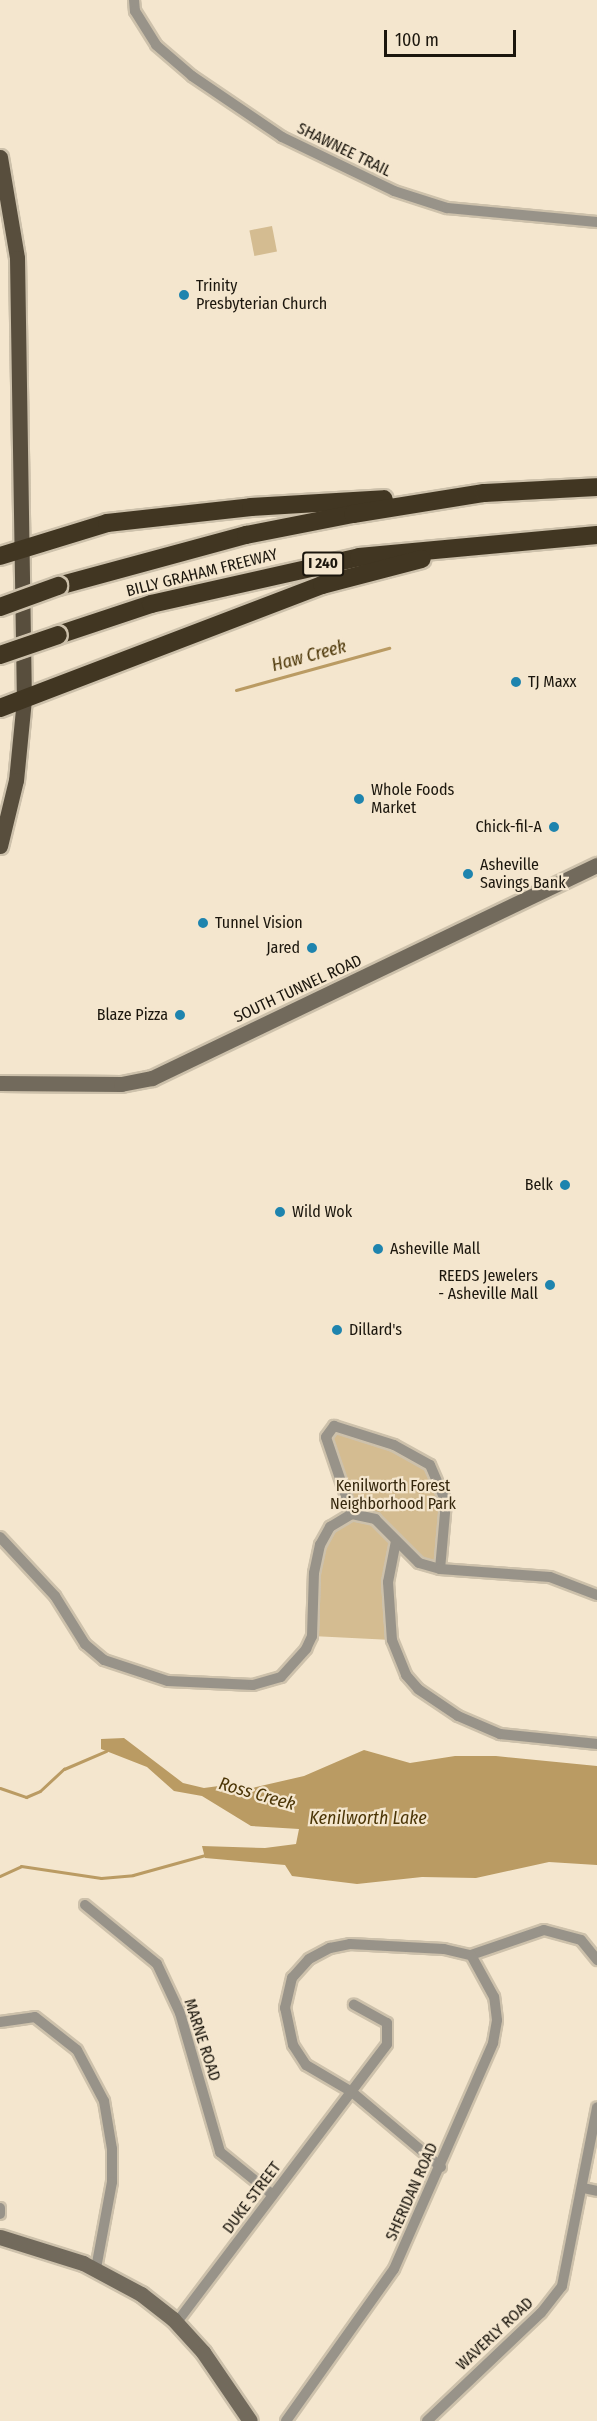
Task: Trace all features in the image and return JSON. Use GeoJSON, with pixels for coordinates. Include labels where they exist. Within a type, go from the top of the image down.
{"type":"FeatureCollection","features":[{"type":"Feature","properties":{"kind":"highway","name":"BILLY GRAHAM FREEWAY"},"geometry":{"type":"LineString","coordinates":[[0,607],[58,586],[246,535],[484,493],[597,487]]}},
{"type":"Feature","properties":{"kind":"highway"},"geometry":{"type":"LineString","coordinates":[[0,556],[23,546],[81,528],[134,519],[251,507],[484,493]]}},
{"type":"Feature","properties":{"kind":"highway","name":"BILLY GRAHAM FREEWAY"},"geometry":{"type":"LineString","coordinates":[[0,655],[151,604],[251,579],[359,557],[488,542],[597,535]]}},
{"type":"Feature","properties":{"kind":"highway"},"geometry":{"type":"LineString","coordinates":[[11,704],[322,585],[488,542]]}},
{"type":"Feature","properties":{"kind":"main road"},"geometry":{"type":"LineString","coordinates":[[0,157],[17,258],[23,546],[11,704],[16,780],[0,846]]}},
{"type":"Feature","properties":{"kind":"main road","name":"SOUTH TUNNEL ROAD"},"geometry":{"type":"LineString","coordinates":[[0,1083],[121,1083],[152,1078],[597,865]]}},
{"type":"Feature","properties":{"kind":"main road"},"geometry":{"type":"LineString","coordinates":[[0,2237],[96,2268],[141,2294],[177,2322],[203,2352],[250,2421]]}},
{"type":"Feature","properties":{"kind":"street","name":"SHAWNEE TRAIL"},"geometry":{"type":"LineString","coordinates":[[134,0],[135,11],[156,45],[192,76],[282,137],[374,181],[447,208],[597,222]]}},
{"type":"Feature","properties":{"kind":"street"},"geometry":{"type":"LineString","coordinates":[[352,1514],[326,1437],[334,1426],[394,1446],[430,1464],[446,1502],[440,1569]]}},
{"type":"Feature","properties":{"kind":"street"},"geometry":{"type":"LineString","coordinates":[[0,1537],[55,1596],[85,1644],[104,1660],[168,1681],[253,1685],[281,1677],[306,1649],[312,1636],[314,1573],[320,1545],[330,1527],[352,1514],[375,1519],[419,1563],[440,1569],[550,1576],[597,1595]]}},
{"type":"Feature","properties":{"kind":"street"},"geometry":{"type":"LineString","coordinates":[[396,1541],[388,1582],[392,1640],[405,1675],[418,1689],[458,1716],[500,1734],[597,1744]]}},
{"type":"Feature","properties":{"kind":"street","name":"MARNE ROAD"},"geometry":{"type":"LineString","coordinates":[[85,1905],[157,1964],[180,2013],[220,2152],[273,2195]]}},
{"type":"Feature","properties":{"kind":"street"},"geometry":{"type":"LineString","coordinates":[[441,2167],[352,2092],[306,2065],[293,2045],[285,2008],[292,1978],[303,1965],[330,1948],[350,1944],[444,1949],[471,1955],[544,1930],[581,1940],[597,1960]]}},
{"type":"Feature","properties":{"kind":"street","name":"SHERIDAN ROAD"},"geometry":{"type":"LineString","coordinates":[[286,2421],[394,2269],[441,2167],[493,2043],[497,2020],[494,1997],[471,1955]]}},
{"type":"Feature","properties":{"kind":"street","name":"DUKE STREET"},"geometry":{"type":"LineString","coordinates":[[177,2322],[387,2044],[390,2033],[387,2023],[354,2005]]}},
{"type":"Feature","properties":{"kind":"street"},"geometry":{"type":"LineString","coordinates":[[0,2022],[35,2017],[77,2050],[104,2101],[112,2149],[112,2182],[96,2268]]}},
{"type":"Feature","properties":{"kind":"street","name":"WAVERLY ROAD"},"geometry":{"type":"LineString","coordinates":[[427,2421],[541,2313],[562,2286],[584,2188],[597,2107]]}},
{"type":"Feature","properties":{"kind":"street"},"geometry":{"type":"LineString","coordinates":[[584,2188],[597,2191]]}},
{"type":"Feature","properties":{"kind":"street"},"geometry":{"type":"LineString","coordinates":[[0,2208],[0,2214]]}},
{"type":"Feature","properties":{"kind":"green space"},"geometry":{"type":"Polygon","coordinates":[[[272,226],[277,252],[254,256],[249,230],[272,226]]]}},
{"type":"Feature","properties":{"kind":"green space","name":"Kenilworth Forest Neighborhood Park"},"geometry":{"type":"Polygon","coordinates":[[[334,1426],[430,1465],[446,1502],[440,1569],[403,1549],[393,1549],[392,1640],[312,1636],[314,1573],[330,1527],[352,1514],[326,1437],[334,1426]]]}},
{"type":"Feature","properties":{"kind":"water","name":"Kenilworth Lake"},"geometry":{"type":"Polygon","coordinates":[[[124,1738],[183,1783],[204,1788],[226,1785],[248,1789],[304,1776],[364,1750],[410,1763],[455,1756],[496,1756],[597,1766],[597,1865],[549,1862],[476,1878],[422,1877],[357,1884],[292,1876],[285,1865],[205,1858],[202,1846],[265,1848],[296,1844],[299,1829],[251,1826],[202,1796],[174,1791],[147,1767],[101,1749],[101,1739],[124,1738]]]}},
{"type":"Feature","properties":{"kind":"waterway","name":"Haw Creek"},"geometry":{"type":"LineString","coordinates":[[236,690],[389,648]]}},
{"type":"Feature","properties":{"kind":"waterway","name":"Ross Creek"},"geometry":{"type":"LineString","coordinates":[[0,1788],[26,1797],[40,1791],[64,1769],[106,1751]]}},
{"type":"Feature","properties":{"kind":"waterway"},"geometry":{"type":"LineString","coordinates":[[0,1876],[21,1866],[101,1878],[133,1875],[205,1855]]}},
{"type":"Feature","properties":{"kind":"place","name":"Trinity Presbyterian Church"},"geometry":{"type":"Point","coordinates":[184,295]}},
{"type":"Feature","properties":{"kind":"place","name":"TJ Maxx"},"geometry":{"type":"Point","coordinates":[516,682]}},
{"type":"Feature","properties":{"kind":"place","name":"Whole Foods Market"},"geometry":{"type":"Point","coordinates":[359,799]}},
{"type":"Feature","properties":{"kind":"place","name":"Chick-fil-A"},"geometry":{"type":"Point","coordinates":[554,827]}},
{"type":"Feature","properties":{"kind":"place","name":"Asheville Savings Bank"},"geometry":{"type":"Point","coordinates":[468,874]}},
{"type":"Feature","properties":{"kind":"place","name":"Tunnel Vision"},"geometry":{"type":"Point","coordinates":[203,923]}},
{"type":"Feature","properties":{"kind":"place","name":"Jared"},"geometry":{"type":"Point","coordinates":[312,948]}},
{"type":"Feature","properties":{"kind":"place","name":"Blaze Pizza"},"geometry":{"type":"Point","coordinates":[180,1015]}},
{"type":"Feature","properties":{"kind":"place","name":"Belk"},"geometry":{"type":"Point","coordinates":[565,1185]}},
{"type":"Feature","properties":{"kind":"place","name":"Wild Wok"},"geometry":{"type":"Point","coordinates":[280,1212]}},
{"type":"Feature","properties":{"kind":"place","name":"Asheville Mall"},"geometry":{"type":"Point","coordinates":[378,1249]}},
{"type":"Feature","properties":{"kind":"place","name":"REEDS Jewelers - Asheville Mall"},"geometry":{"type":"Point","coordinates":[550,1285]}},
{"type":"Feature","properties":{"kind":"place","name":"Dillard's"},"geometry":{"type":"Point","coordinates":[337,1330]}}]}
